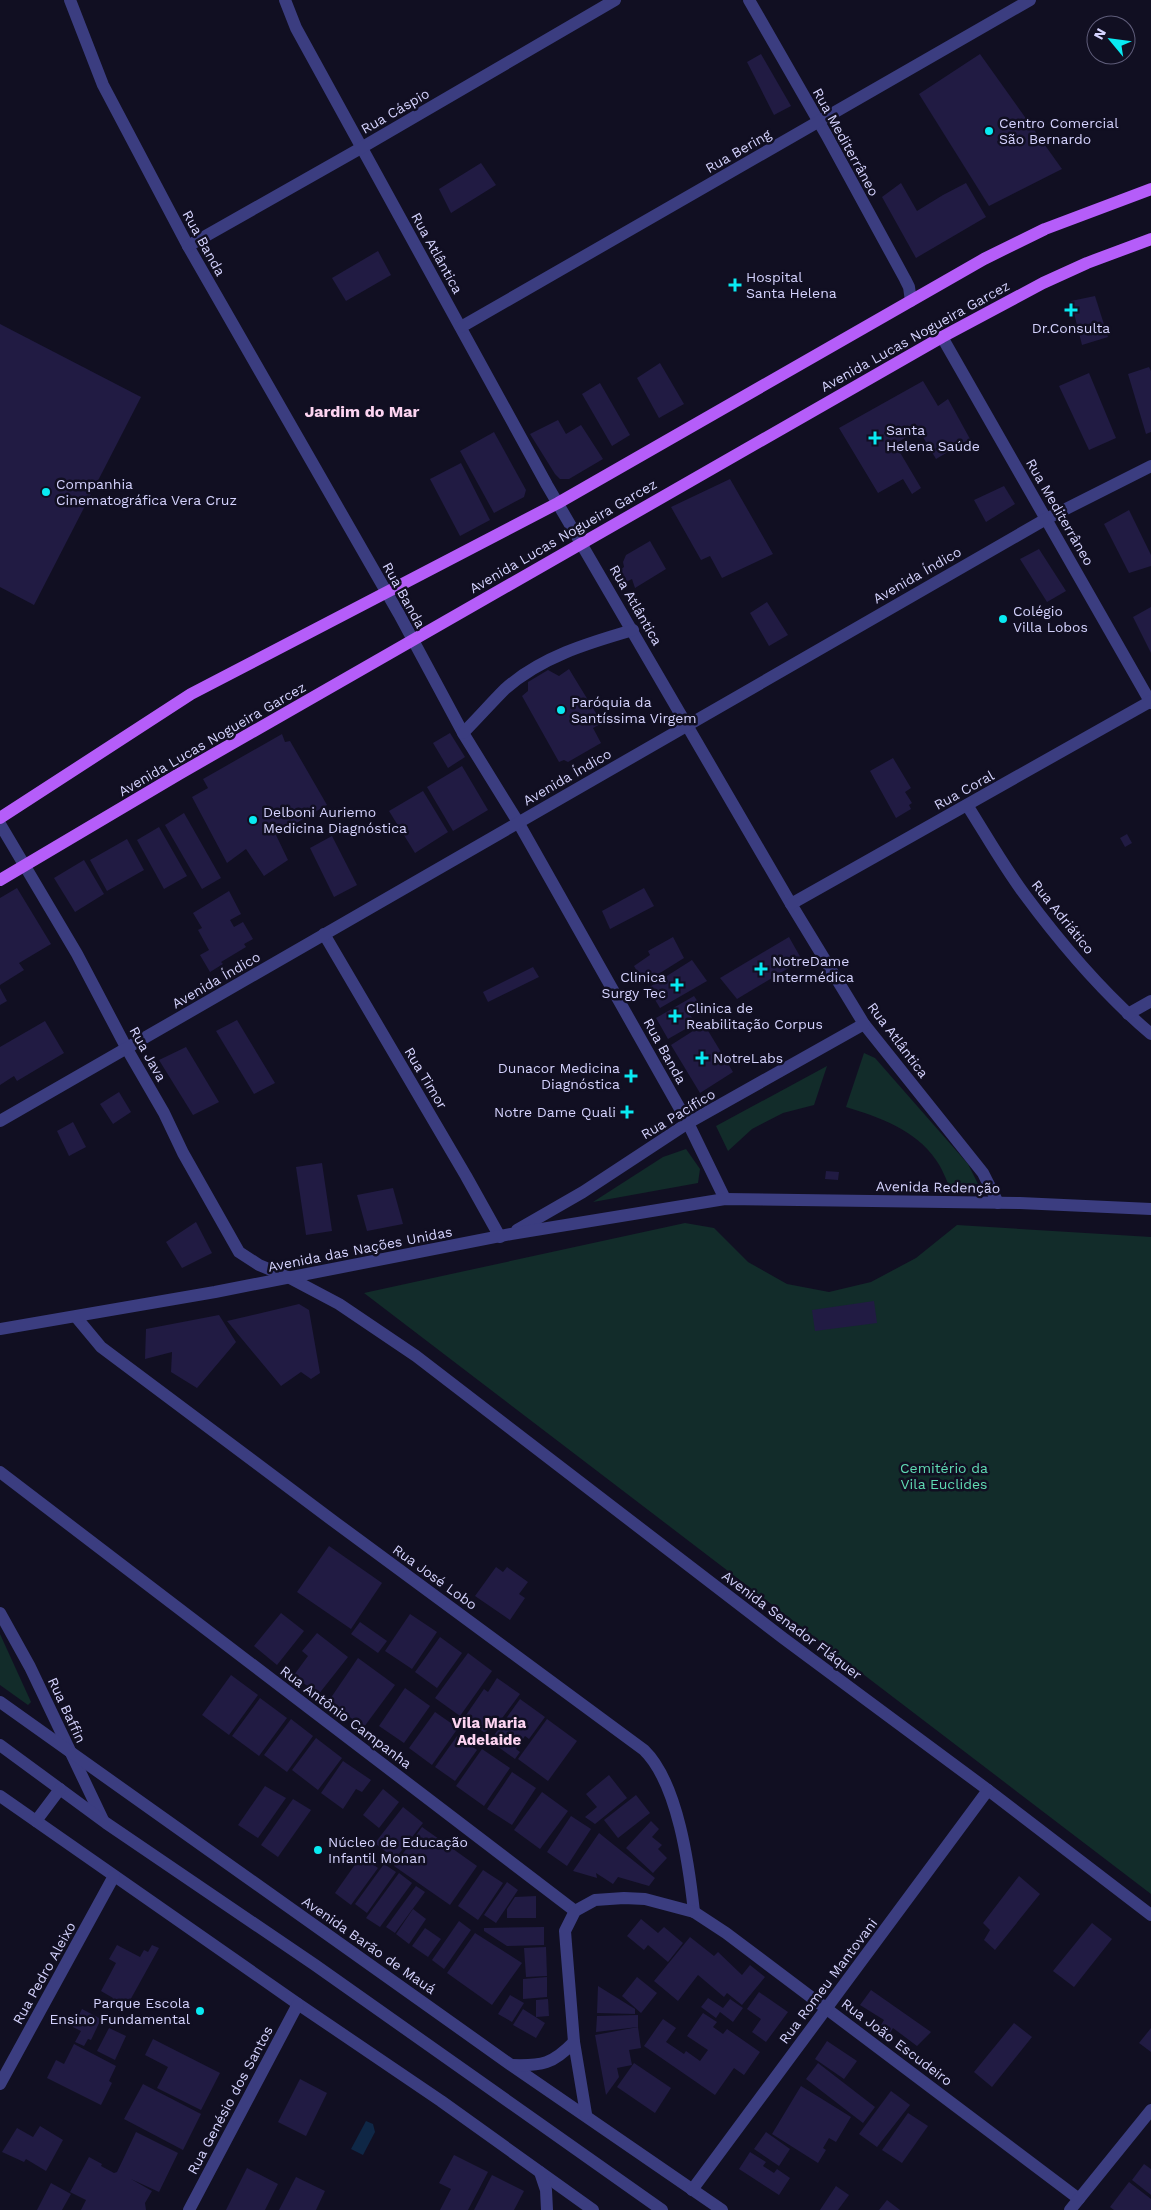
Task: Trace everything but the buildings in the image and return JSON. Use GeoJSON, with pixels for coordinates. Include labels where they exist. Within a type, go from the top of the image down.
{"type":"FeatureCollection","features":[{"type":"Feature","properties":{"kind":"main road"},"geometry":{"type":"LineString","coordinates":[[0,818],[191,694],[558,503],[984,259],[1045,229],[1151,189]]}},
{"type":"Feature","properties":{"kind":"main road","name":"Avenida Lucas Nogueira Garcez"},"geometry":{"type":"LineString","coordinates":[[0,880],[179,774],[581,542],[942,337],[1042,283],[1087,263],[1151,239]]}},
{"type":"Feature","properties":{"kind":"street","name":"Rua Banda"},"geometry":{"type":"LineString","coordinates":[[70,0],[103,85],[188,246],[386,592],[463,733],[518,822],[688,1123],[725,1199]]}},
{"type":"Feature","properties":{"kind":"street","name":"Rua Atlântica"},"geometry":{"type":"LineString","coordinates":[[284,0],[296,28],[361,148],[558,503],[791,904],[864,1024],[983,1173],[998,1203]]}},
{"type":"Feature","properties":{"kind":"street","name":"Rua Cáspio"},"geometry":{"type":"LineString","coordinates":[[188,246],[615,0]]}},
{"type":"Feature","properties":{"kind":"street","name":"Rua Mediterrâneo"},"geometry":{"type":"LineString","coordinates":[[748,0],[819,122],[905,279],[909,287],[910,301]]}},
{"type":"Feature","properties":{"kind":"street","name":"Rua Bering"},"geometry":{"type":"LineString","coordinates":[[461,327],[1030,0]]}},
{"type":"Feature","properties":{"kind":"street","name":"Rua Mediterrâneo"},"geometry":{"type":"LineString","coordinates":[[942,337],[1151,702]]}},
{"type":"Feature","properties":{"kind":"street","name":"Avenida Índico"},"geometry":{"type":"LineString","coordinates":[[0,1121],[1046,519],[1151,466]]}},
{"type":"Feature","properties":{"kind":"street"},"geometry":{"type":"LineString","coordinates":[[463,733],[506,689],[522,676],[581,645],[633,630]]}},
{"type":"Feature","properties":{"kind":"street","name":"Rua Coral"},"geometry":{"type":"LineString","coordinates":[[791,904],[1151,702]]}},
{"type":"Feature","properties":{"kind":"street","name":"Rua Adriático"},"geometry":{"type":"LineString","coordinates":[[967,805],[1025,894],[1070,952],[1128,1014],[1151,1034]]}},
{"type":"Feature","properties":{"kind":"street","name":"Rua Java"},"geometry":{"type":"LineString","coordinates":[[0,824],[77,954],[239,1252],[259,1265],[288,1277],[339,1304],[416,1356]]}},
{"type":"Feature","properties":{"kind":"street","name":"Rua Timor"},"geometry":{"type":"LineString","coordinates":[[324,934],[506,1236]]}},
{"type":"Feature","properties":{"kind":"street"},"geometry":{"type":"LineString","coordinates":[[1128,1014],[1151,1001]]}},
{"type":"Feature","properties":{"kind":"street","name":"Rua Pacífico"},"geometry":{"type":"LineString","coordinates":[[506,1236],[583,1192],[688,1123],[864,1024]]}},
{"type":"Feature","properties":{"kind":"street","name":"Avenida das Nações Unidas"},"geometry":{"type":"LineString","coordinates":[[0,1330],[506,1236],[725,1199]]}},
{"type":"Feature","properties":{"kind":"street","name":"Avenida Redenção"},"geometry":{"type":"LineString","coordinates":[[725,1199],[998,1203],[1151,1209]]}},
{"type":"Feature","properties":{"kind":"street","name":"Rua José Lobo"},"geometry":{"type":"LineString","coordinates":[[76,1317],[101,1347],[644,1750],[656,1762],[669,1791],[691,1880],[694,1912]]}},
{"type":"Feature","properties":{"kind":"street","name":"Avenida Senador Fláquer"},"geometry":{"type":"LineString","coordinates":[[416,1356],[783,1638],[988,1790],[1151,1915]]}},
{"type":"Feature","properties":{"kind":"street","name":"Rua Antônio Campanha"},"geometry":{"type":"LineString","coordinates":[[0,1472],[575,1911]]}},
{"type":"Feature","properties":{"kind":"street","name":"Rua Baffin"},"geometry":{"type":"LineString","coordinates":[[0,1613],[30,1667],[104,1822]]}},
{"type":"Feature","properties":{"kind":"street","name":"Avenida Barão de Mauá"},"geometry":{"type":"LineString","coordinates":[[0,1702],[511,2064],[586,2114],[722,2210]]}},
{"type":"Feature","properties":{"kind":"street"},"geometry":{"type":"LineString","coordinates":[[0,1745],[104,1822],[315,1966],[662,2210]]}},
{"type":"Feature","properties":{"kind":"street"},"geometry":{"type":"LineString","coordinates":[[36,1821],[60,1789]]}},
{"type":"Feature","properties":{"kind":"street","name":"Rua Romeu Mantovani"},"geometry":{"type":"LineString","coordinates":[[692,2190],[988,1790]]}},
{"type":"Feature","properties":{"kind":"street"},"geometry":{"type":"LineString","coordinates":[[0,1796],[593,2210]]}},
{"type":"Feature","properties":{"kind":"street","name":"Rua Pedro Aleixo"},"geometry":{"type":"LineString","coordinates":[[0,2084],[114,1876]]}},
{"type":"Feature","properties":{"kind":"street"},"geometry":{"type":"LineString","coordinates":[[586,2114],[574,2042],[566,1931],[575,1911],[589,1902],[624,1898],[646,1899],[694,1912]]}},
{"type":"Feature","properties":{"kind":"street","name":"Rua João Escudeiro"},"geometry":{"type":"LineString","coordinates":[[694,1912],[726,1933],[827,2008],[1079,2199]]}},
{"type":"Feature","properties":{"kind":"street","name":"Rua Genésio dos Santos"},"geometry":{"type":"LineString","coordinates":[[189,2210],[298,2004]]}},
{"type":"Feature","properties":{"kind":"street"},"geometry":{"type":"LineString","coordinates":[[511,2064],[532,2066],[553,2060],[574,2042]]}},
{"type":"Feature","properties":{"kind":"street"},"geometry":{"type":"LineString","coordinates":[[1070,2210],[1151,2110]]}},
{"type":"Feature","properties":{"kind":"street"},"geometry":{"type":"LineString","coordinates":[[540,2172],[546,2190],[547,2210]]}},
{"type":"Feature","properties":{"kind":"street"},"geometry":{"type":"LineString","coordinates":[[639,2193],[646,2210]]}},
{"type":"Feature","properties":{"kind":"green space"},"geometry":{"type":"Polygon","coordinates":[[[864,1053],[875,1058],[968,1164],[978,1184],[950,1188],[938,1163],[918,1140],[884,1120],[846,1107],[864,1053]]]}},
{"type":"Feature","properties":{"kind":"green space"},"geometry":{"type":"Polygon","coordinates":[[[827,1066],[814,1105],[783,1113],[752,1129],[728,1151],[716,1126],[827,1066]]]}},
{"type":"Feature","properties":{"kind":"green space"},"geometry":{"type":"Polygon","coordinates":[[[686,1149],[700,1169],[698,1183],[593,1202],[663,1157],[686,1149]]]}},
{"type":"Feature","properties":{"kind":"green space","name":"Cemitério da Vila Euclides"},"geometry":{"type":"Polygon","coordinates":[[[685,1223],[714,1228],[748,1262],[787,1284],[829,1292],[871,1282],[916,1258],[957,1225],[1151,1237],[1151,1894],[364,1293],[685,1223]]]}},
{"type":"Feature","properties":{"kind":"green space"},"geometry":{"type":"Polygon","coordinates":[[[0,1634],[31,1702],[28,1705],[0,1685],[0,1634]]]}},
{"type":"Feature","properties":{"kind":"water"},"geometry":{"type":"Polygon","coordinates":[[[366,2121],[373,2124],[375,2132],[363,2155],[351,2149],[366,2121]]]}},
{"type":"Feature","properties":{"kind":"place","name":"Centro Comercial São Bernardo"},"geometry":{"type":"Point","coordinates":[989,131]}},
{"type":"Feature","properties":{"kind":"place","name":"Hospital Santa Helena"},"geometry":{"type":"Point","coordinates":[735,285]}},
{"type":"Feature","properties":{"kind":"place","name":"Dr.Consulta"},"geometry":{"type":"Point","coordinates":[1071,310]}},
{"type":"Feature","properties":{"kind":"place","name":"Santa Helena Saúde"},"geometry":{"type":"Point","coordinates":[875,438]}},
{"type":"Feature","properties":{"kind":"place","name":"Companhia Cinematográfica Vera Cruz"},"geometry":{"type":"Point","coordinates":[46,492]}},
{"type":"Feature","properties":{"kind":"place","name":"Colégio Villa Lobos"},"geometry":{"type":"Point","coordinates":[1003,619]}},
{"type":"Feature","properties":{"kind":"place","name":"Paróquia da Santíssima Virgem"},"geometry":{"type":"Point","coordinates":[561,710]}},
{"type":"Feature","properties":{"kind":"place","name":"Delboni Auriemo Medicina Diagnóstica"},"geometry":{"type":"Point","coordinates":[253,820]}},
{"type":"Feature","properties":{"kind":"place","name":"NotreDame Intermédica"},"geometry":{"type":"Point","coordinates":[761,969]}},
{"type":"Feature","properties":{"kind":"place","name":"Clinica Surgy Tec"},"geometry":{"type":"Point","coordinates":[677,985]}},
{"type":"Feature","properties":{"kind":"place","name":"Clinica de Reabilitação Corpus"},"geometry":{"type":"Point","coordinates":[675,1016]}},
{"type":"Feature","properties":{"kind":"place","name":"NotreLabs"},"geometry":{"type":"Point","coordinates":[702,1058]}},
{"type":"Feature","properties":{"kind":"place","name":"Dunacor Medicina Diagnóstica"},"geometry":{"type":"Point","coordinates":[631,1076]}},
{"type":"Feature","properties":{"kind":"place","name":"Notre Dame Quali"},"geometry":{"type":"Point","coordinates":[627,1112]}},
{"type":"Feature","properties":{"kind":"place","name":"Núcleo de Educação Infantil Monan"},"geometry":{"type":"Point","coordinates":[318,1850]}},
{"type":"Feature","properties":{"kind":"place","name":"Parque Escola Ensino Fundamental"},"geometry":{"type":"Point","coordinates":[200,2011]}},
{"type":"Feature","properties":{"kind":"district","name":"Jardim do Mar"},"geometry":{"type":"Point","coordinates":[362,411]}},
{"type":"Feature","properties":{"kind":"district","name":"Vila Maria Adelaide"},"geometry":{"type":"Point","coordinates":[489,1732]}}]}
